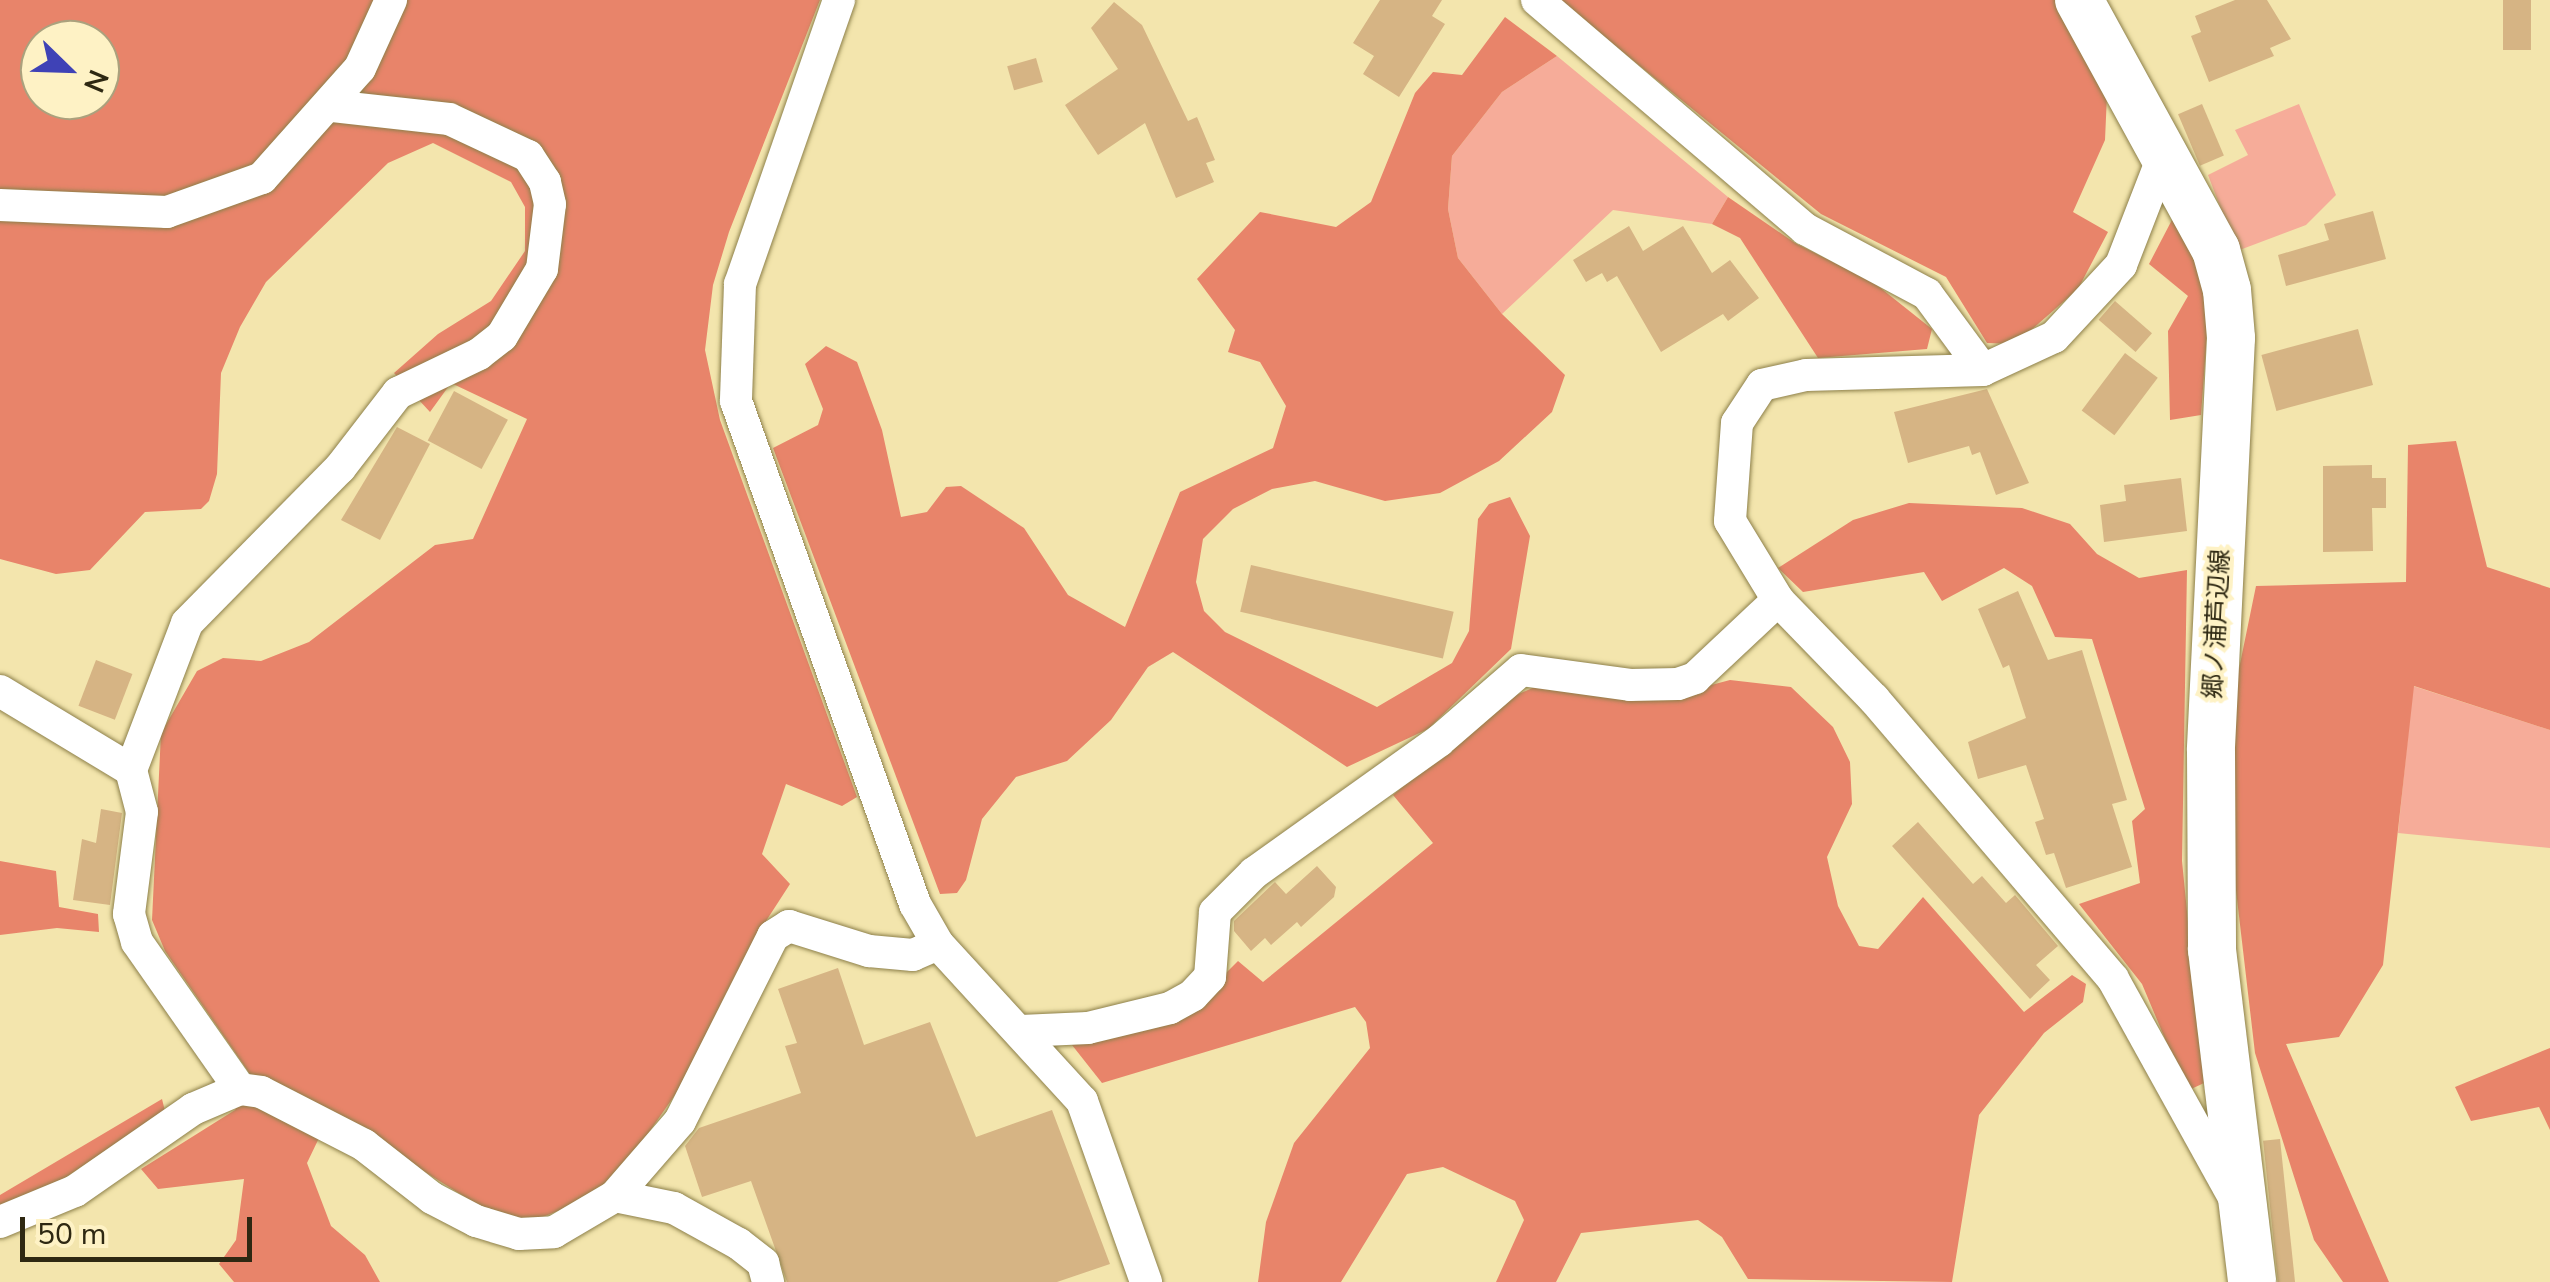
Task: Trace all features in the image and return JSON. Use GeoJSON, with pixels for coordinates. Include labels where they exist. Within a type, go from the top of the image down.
{"type":"FeatureCollection","features":[{"type":"Feature","properties":{"kind":"main road","name":"郷ノ浦芦辺線"},"geometry":{"type":"LineString","coordinates":[[2079,0],[2216,250],[2231,338],[2211,751],[2212,950],[2252,1282]]}},
{"type":"Feature","properties":{"kind":"street"},"geometry":{"type":"LineString","coordinates":[[0,205],[167,212],[224,196],[262,178],[331,106],[360,68],[391,0]]}},
{"type":"Feature","properties":{"kind":"street"},"geometry":{"type":"LineString","coordinates":[[839,0],[740,284],[734,334],[736,401],[915,904],[938,944],[1060,1072],[1093,1122],[1146,1282]]}},
{"type":"Feature","properties":{"kind":"street"},"geometry":{"type":"LineString","coordinates":[[1537,0],[1805,229],[1927,294],[1982,370]]}},
{"type":"Feature","properties":{"kind":"street"},"geometry":{"type":"LineString","coordinates":[[240,1089],[136,942],[129,914],[142,812],[131,770],[187,624],[340,468],[398,393],[479,354],[502,336],[542,270],[550,204],[528,156],[449,120],[331,106]]}},
{"type":"Feature","properties":{"kind":"street"},"geometry":{"type":"LineString","coordinates":[[2164,154],[2121,265],[2086,308],[2054,337],[1982,370],[1806,375],[1762,385],[1737,423],[1730,521],[1778,600],[1874,699],[2113,979],[2244,1213]]}},
{"type":"Feature","properties":{"kind":"street"},"geometry":{"type":"LineString","coordinates":[[1021,1031],[1088,1028],[1170,1008],[1193,995],[1210,977],[1214,912],[1254,873],[1439,741],[1521,670],[1630,685],[1678,684],[1696,678],[1778,600]]}},
{"type":"Feature","properties":{"kind":"street"},"geometry":{"type":"LineString","coordinates":[[0,691],[131,770]]}},
{"type":"Feature","properties":{"kind":"street"},"geometry":{"type":"LineString","coordinates":[[0,1222],[75,1191],[193,1109],[240,1089],[261,1092],[364,1145],[432,1198],[519,1234],[554,1232],[616,1196],[680,1120],[773,936],[789,926],[870,951],[912,956],[938,944]]}},
{"type":"Feature","properties":{"kind":"street"},"geometry":{"type":"LineString","coordinates":[[616,1196],[674,1208],[739,1244],[763,1263],[768,1282]]}},
{"type":"Feature","properties":{"kind":"shaded area"},"geometry":{"type":"Polygon","coordinates":[[[0,0],[820,0],[729,232],[713,285],[705,350],[720,420],[857,797],[842,806],[786,784],[762,854],[790,884],[755,938],[684,1082],[624,1168],[591,1198],[535,1220],[500,1219],[331,1113],[307,1163],[331,1226],[365,1255],[380,1282],[234,1282],[219,1264],[236,1240],[244,1179],[158,1189],[141,1169],[235,1110],[252,1077],[165,951],[152,920],[161,733],[197,671],[223,658],[261,661],[309,642],[435,545],[473,539],[527,419],[451,383],[430,412],[394,373],[438,334],[491,301],[525,251],[525,207],[511,182],[433,143],[388,163],[266,282],[240,327],[221,373],[217,474],[209,501],[201,509],[145,512],[90,570],[56,574],[0,559],[0,0]]]}},
{"type":"Feature","properties":{"kind":"shaded area"},"geometry":{"type":"Polygon","coordinates":[[[1559,0],[2059,0],[2107,95],[2105,140],[2073,212],[2108,232],[2078,289],[2015,344],[1987,343],[1946,277],[1821,214],[1559,0]]]}},
{"type":"Feature","properties":{"kind":"shaded area"},"geometry":{"type":"Polygon","coordinates":[[[1505,17],[1557,56],[1502,92],[1452,156],[1448,209],[1458,258],[1502,314],[1565,375],[1552,412],[1499,461],[1440,493],[1385,501],[1315,481],[1272,489],[1233,509],[1203,539],[1196,582],[1204,611],[1225,632],[1377,707],[1452,663],[1469,631],[1478,519],[1489,504],[1510,497],[1530,536],[1511,649],[1428,729],[1347,767],[1173,652],[1148,667],[1111,720],[1067,761],[1016,777],[982,819],[966,880],[957,893],[940,894],[773,448],[818,425],[823,409],[805,364],[826,346],[857,362],[882,430],[901,517],[927,512],[946,487],[961,486],[1024,528],[1068,595],[1125,627],[1180,492],[1273,448],[1286,406],[1260,362],[1228,352],[1235,330],[1197,279],[1260,212],[1336,227],[1371,202],[1415,93],[1433,72],[1462,75],[1505,17]]]}},
{"type":"Feature","properties":{"kind":"shaded area"},"geometry":{"type":"Polygon","coordinates":[[[1557,56],[1728,197],[1712,224],[1613,210],[1502,314],[1458,258],[1448,209],[1452,156],[1502,92],[1557,56]]]}},
{"type":"Feature","properties":{"kind":"shaded area"},"geometry":{"type":"Polygon","coordinates":[[[2299,104],[2336,195],[2306,225],[2237,251],[2208,175],[2248,155],[2235,130],[2299,104]]]}},
{"type":"Feature","properties":{"kind":"shaded area"},"geometry":{"type":"Polygon","coordinates":[[[1728,197],[1795,243],[1873,282],[1932,329],[1927,349],[1818,358],[1740,238],[1712,224],[1728,197]]]}},
{"type":"Feature","properties":{"kind":"shaded area"},"geometry":{"type":"Polygon","coordinates":[[[2174,216],[2210,294],[2201,415],[2170,420],[2168,331],[2188,296],[2149,264],[2174,216]]]}},
{"type":"Feature","properties":{"kind":"shaded area"},"geometry":{"type":"Polygon","coordinates":[[[2456,441],[2487,567],[2550,588],[2550,730],[2414,686],[2383,965],[2339,1037],[2286,1044],[2389,1282],[2343,1282],[2314,1240],[2255,1053],[2230,839],[2226,732],[2256,586],[2406,582],[2408,445],[2456,441]]]}},
{"type":"Feature","properties":{"kind":"shaded area"},"geometry":{"type":"Polygon","coordinates":[[[1909,503],[2022,508],[2070,524],[2097,554],[2139,578],[2187,570],[2182,861],[2204,1083],[2187,1091],[2142,984],[2079,904],[2140,883],[2132,821],[2145,809],[2092,639],[2055,637],[2032,586],[2004,568],[1942,601],[1924,572],[1803,592],[1778,568],[1853,520],[1909,503]]]}},
{"type":"Feature","properties":{"kind":"shaded area"},"geometry":{"type":"Polygon","coordinates":[[[1730,680],[1791,687],[1833,727],[1850,762],[1852,804],[1827,857],[1838,906],[1859,946],[1878,949],[1923,897],[2024,1012],[2072,975],[2086,984],[2083,1002],[2044,1033],[1979,1115],[1952,1282],[1748,1279],[1722,1237],[1698,1220],[1581,1233],[1556,1282],[1496,1282],[1524,1220],[1515,1201],[1443,1167],[1407,1174],[1341,1282],[1258,1282],[1266,1222],[1294,1143],[1370,1048],[1366,1022],[1355,1007],[1102,1083],[1072,1045],[1181,1018],[1238,961],[1263,982],[1433,843],[1393,795],[1507,699],[1537,686],[1700,688],[1730,680]]]}},
{"type":"Feature","properties":{"kind":"shaded area"},"geometry":{"type":"Polygon","coordinates":[[[2413,686],[2550,730],[2550,848],[2398,833],[2413,686]]]}},
{"type":"Feature","properties":{"kind":"shaded area"},"geometry":{"type":"Polygon","coordinates":[[[0,861],[56,871],[59,907],[98,914],[99,932],[57,928],[0,935],[0,861]]]}},
{"type":"Feature","properties":{"kind":"shaded area"},"geometry":{"type":"Polygon","coordinates":[[[2550,1048],[2550,1130],[2539,1107],[2471,1121],[2455,1087],[2550,1048]]]}},
{"type":"Feature","properties":{"kind":"shaded area"},"geometry":{"type":"Polygon","coordinates":[[[162,1099],[165,1111],[41,1194],[0,1209],[0,1195],[162,1099]]]}},
{"type":"Feature","properties":{"kind":"building"},"geometry":{"type":"Polygon","coordinates":[[[1380,0],[1442,0],[1432,16],[1445,24],[1399,97],[1363,74],[1374,56],[1353,43],[1380,0]]]}},
{"type":"Feature","properties":{"kind":"building"},"geometry":{"type":"Polygon","coordinates":[[[2235,0],[2267,0],[2291,39],[2270,48],[2274,56],[2209,82],[2191,36],[2201,32],[2195,16],[2235,0]]]}},
{"type":"Feature","properties":{"kind":"building"},"geometry":{"type":"Polygon","coordinates":[[[2503,0],[2531,0],[2531,50],[2503,50],[2503,0]]]}},
{"type":"Feature","properties":{"kind":"building"},"geometry":{"type":"Polygon","coordinates":[[[1114,2],[1142,25],[1188,121],[1197,117],[1215,160],[1206,163],[1214,182],[1176,198],[1145,123],[1098,155],[1065,105],[1118,69],[1091,28],[1114,2]]]}},
{"type":"Feature","properties":{"kind":"building"},"geometry":{"type":"Polygon","coordinates":[[[1036,58],[1043,82],[1014,90],[1007,66],[1036,58]]]}},
{"type":"Feature","properties":{"kind":"building"},"geometry":{"type":"Polygon","coordinates":[[[2202,104],[2224,156],[2200,166],[2178,114],[2202,104]]]}},
{"type":"Feature","properties":{"kind":"building"},"geometry":{"type":"Polygon","coordinates":[[[2373,211],[2386,259],[2286,286],[2278,255],[2329,240],[2324,224],[2373,211]]]}},
{"type":"Feature","properties":{"kind":"building"},"geometry":{"type":"Polygon","coordinates":[[[1629,226],[1643,251],[1683,226],[1712,273],[1730,260],[1759,298],[1728,321],[1723,314],[1661,352],[1617,276],[1607,282],[1602,273],[1586,282],[1573,260],[1629,226]]]}},
{"type":"Feature","properties":{"kind":"building"},"geometry":{"type":"Polygon","coordinates":[[[2115,301],[2152,333],[2136,352],[2099,320],[2115,301]]]}},
{"type":"Feature","properties":{"kind":"building"},"geometry":{"type":"Polygon","coordinates":[[[2358,329],[2373,385],[2276,411],[2261,355],[2358,329]]]}},
{"type":"Feature","properties":{"kind":"building"},"geometry":{"type":"Polygon","coordinates":[[[2125,353],[2158,378],[2114,435],[2082,411],[2125,353]]]}},
{"type":"Feature","properties":{"kind":"building"},"geometry":{"type":"Polygon","coordinates":[[[1987,389],[2029,483],[1996,495],[1980,452],[1972,455],[1969,446],[1908,463],[1894,412],[1987,389]]]}},
{"type":"Feature","properties":{"kind":"building"},"geometry":{"type":"Polygon","coordinates":[[[454,391],[508,420],[482,469],[428,440],[454,391]]]}},
{"type":"Feature","properties":{"kind":"building"},"geometry":{"type":"Polygon","coordinates":[[[397,427],[430,444],[380,540],[341,520],[397,427]]]}},
{"type":"Feature","properties":{"kind":"building"},"geometry":{"type":"Polygon","coordinates":[[[2372,465],[2372,478],[2386,478],[2386,508],[2372,508],[2373,551],[2323,552],[2323,466],[2372,465]]]}},
{"type":"Feature","properties":{"kind":"building"},"geometry":{"type":"Polygon","coordinates":[[[2181,478],[2187,531],[2104,542],[2100,505],[2126,501],[2124,485],[2181,478]]]}},
{"type":"Feature","properties":{"kind":"building"},"geometry":{"type":"Polygon","coordinates":[[[1251,565],[1454,612],[1443,659],[1240,612],[1251,565]]]}},
{"type":"Feature","properties":{"kind":"building"},"geometry":{"type":"Polygon","coordinates":[[[2018,591],[2048,660],[2082,650],[2127,800],[2112,804],[2132,867],[2066,888],[2054,853],[2046,855],[2035,822],[2044,819],[2026,765],[1978,779],[1968,742],[2026,718],[2009,665],[2003,668],[1978,609],[2018,591]]]}},
{"type":"Feature","properties":{"kind":"building"},"geometry":{"type":"Polygon","coordinates":[[[96,660],[132,674],[115,720],[78,706],[96,660]]]}},
{"type":"Feature","properties":{"kind":"building"},"geometry":{"type":"Polygon","coordinates":[[[101,809],[122,813],[110,905],[73,900],[82,839],[96,843],[101,809]]]}},
{"type":"Feature","properties":{"kind":"building"},"geometry":{"type":"Polygon","coordinates":[[[1918,822],[1973,884],[1982,876],[2006,903],[2015,895],[2058,946],[2036,965],[2050,980],[2030,999],[1892,846],[1918,822]]]}},
{"type":"Feature","properties":{"kind":"building"},"geometry":{"type":"Polygon","coordinates":[[[1317,866],[1336,887],[1334,897],[1301,927],[1297,922],[1271,945],[1265,938],[1251,951],[1234,931],[1234,921],[1275,882],[1286,894],[1317,866]]]}},
{"type":"Feature","properties":{"kind":"building"},"geometry":{"type":"Polygon","coordinates":[[[838,968],[864,1045],[930,1022],[976,1137],[1052,1110],[1110,1264],[1057,1282],[787,1282],[751,1181],[702,1197],[685,1146],[699,1128],[801,1093],[785,1046],[797,1043],[778,989],[838,968]]]}},
{"type":"Feature","properties":{"kind":"building"},"geometry":{"type":"Polygon","coordinates":[[[2280,1139],[2295,1282],[2278,1282],[2263,1141],[2280,1139]]]}}]}
